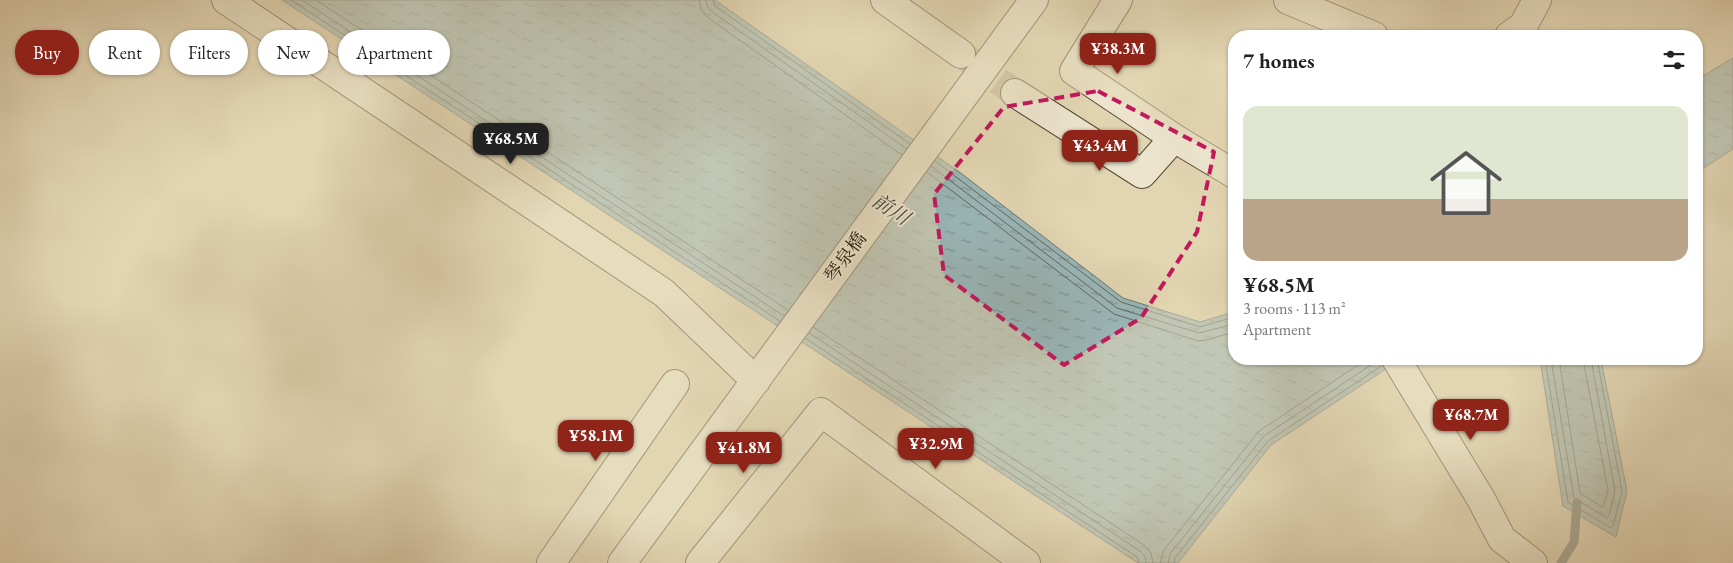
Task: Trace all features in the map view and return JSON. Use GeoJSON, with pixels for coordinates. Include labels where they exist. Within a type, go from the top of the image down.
{"type":"FeatureCollection","features":[{"type":"Feature","properties":{"kind":"street"},"geometry":{"type":"LineString","coordinates":[[226,0],[664,293],[756,381]]}},
{"type":"Feature","properties":{"kind":"street"},"geometry":{"type":"LineString","coordinates":[[884,0],[960,54]]}},
{"type":"Feature","properties":{"kind":"street","name":"琴泉橋"},"geometry":{"type":"LineString","coordinates":[[622,563],[1034,0]]}},
{"type":"Feature","properties":{"kind":"street"},"geometry":{"type":"LineString","coordinates":[[1118,0],[1074,71],[1174,138],[1228,170]]}},
{"type":"Feature","properties":{"kind":"street"},"geometry":{"type":"LineString","coordinates":[[1288,0],[1360,30]]}},
{"type":"Feature","properties":{"kind":"street"},"geometry":{"type":"LineString","coordinates":[[1517,30],[1523,26],[1537,0]]}},
{"type":"Feature","properties":{"kind":"street"},"geometry":{"type":"LineString","coordinates":[[1015,93],[1142,174],[1174,138]]}},
{"type":"Feature","properties":{"kind":"street"},"geometry":{"type":"LineString","coordinates":[[1399,365],[1481,499],[1502,539],[1533,563]]}},
{"type":"Feature","properties":{"kind":"street"},"geometry":{"type":"LineString","coordinates":[[551,563],[675,384]]}},
{"type":"Feature","properties":{"kind":"street"},"geometry":{"type":"LineString","coordinates":[[700,563],[821,412],[1026,563]]}},
{"type":"Feature","properties":{"kind":"highlighted area"},"geometry":{"type":"Polygon","coordinates":[[[1098,91],[1214,152],[1197,232],[1141,318],[1064,365],[944,275],[934,194],[1004,107],[1098,91]]]}},
{"type":"Feature","properties":{"kind":"water","name":"前川"},"geometry":{"type":"Polygon","coordinates":[[[282,0],[715,0],[962,174],[1123,298],[1200,322],[1228,314],[1228,365],[1392,365],[1271,445],[1178,563],[1138,563],[396,75],[450,75],[450,30],[338,30],[338,37],[282,0]]]}},
{"type":"Feature","properties":{"kind":"water"},"geometry":{"type":"Polygon","coordinates":[[[1733,58],[1733,149],[1703,168],[1703,76],[1733,58]]]}},
{"type":"Feature","properties":{"kind":"water"},"geometry":{"type":"Polygon","coordinates":[[[1541,365],[1602,365],[1627,491],[1616,537],[1563,506],[1541,365]]]}},
{"type":"Feature","properties":{"kind":"waterway"},"geometry":{"type":"LineString","coordinates":[[1561,563],[1574,542],[1577,503]]}},
{"type":"Feature","properties":{"kind":"tunnel"},"geometry":{"type":"LineString","coordinates":[[964,56],[1015,93]]}}]}
